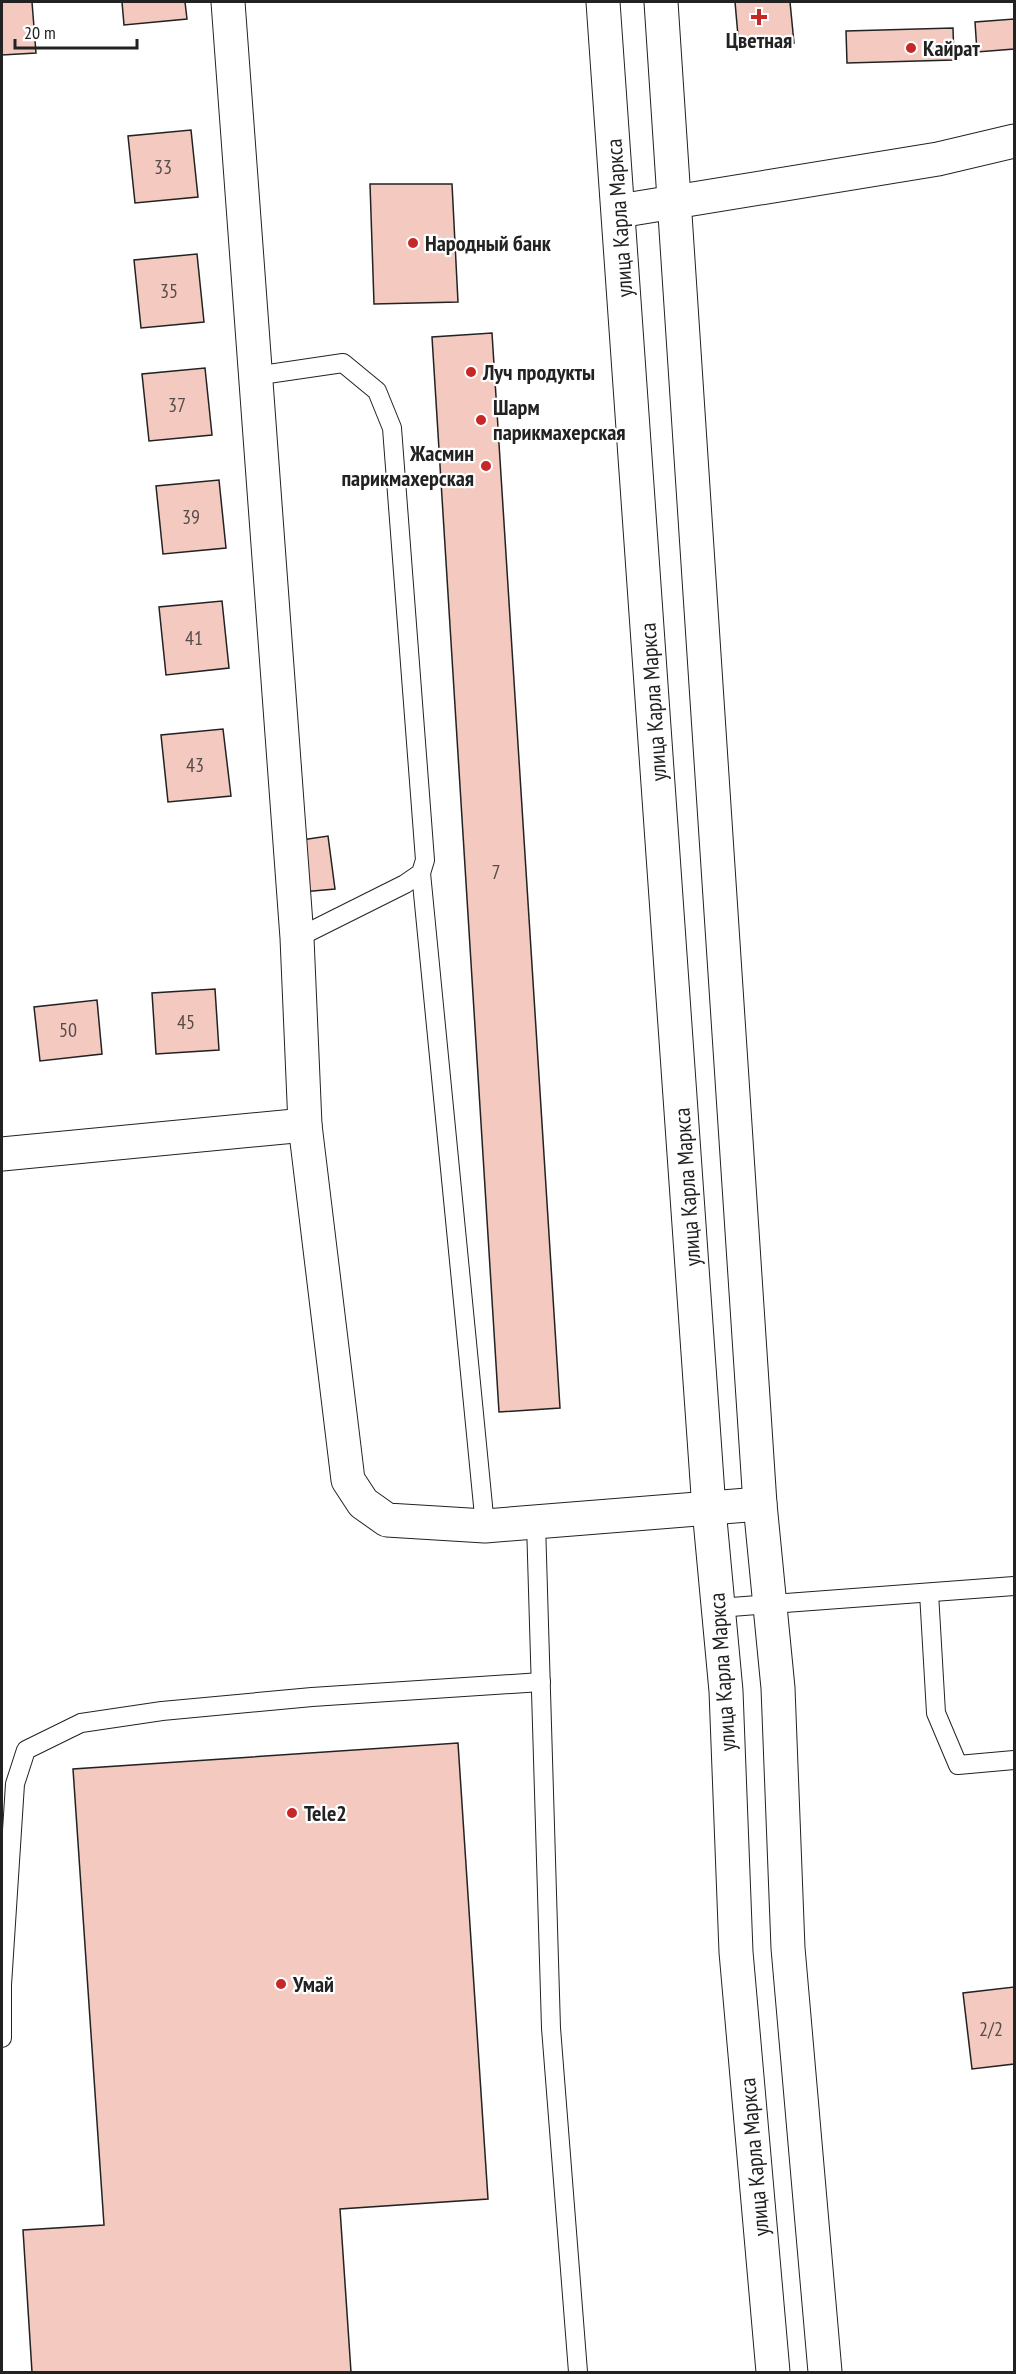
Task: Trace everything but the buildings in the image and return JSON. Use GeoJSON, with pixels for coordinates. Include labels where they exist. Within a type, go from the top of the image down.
{"type":"FeatureCollection","features":[{"type":"Feature","properties":{"kind":"main road"},"geometry":{"type":"LineString","coordinates":[[228,2],[297,938],[305,1125],[348,1480],[363,1503],[387,1520],[485,1526],[760,1504]]}},
{"type":"Feature","properties":{"kind":"main road","name":"улица Карла Маркса"},"geometry":{"type":"LineString","coordinates":[[603,2],[709,1509],[726,1691],[736,1952],[773,2373]]}},
{"type":"Feature","properties":{"kind":"main road"},"geometry":{"type":"LineString","coordinates":[[662,2],[760,1504],[778,1688],[788,1948],[825,2373]]}},
{"type":"Feature","properties":{"kind":"main road"},"geometry":{"type":"LineString","coordinates":[[619,211],[938,159],[1014,141]]}},
{"type":"Feature","properties":{"kind":"main road"},"geometry":{"type":"LineString","coordinates":[[2,1154],[305,1125]]}},
{"type":"Feature","properties":{"kind":"lane"},"geometry":{"type":"LineString","coordinates":[[254,376],[344,363],[377,391],[392,428],[425,860],[421,873],[485,1526]]}},
{"type":"Feature","properties":{"kind":"lane"},"geometry":{"type":"LineString","coordinates":[[297,938],[405,884],[421,873]]}},
{"type":"Feature","properties":{"kind":"lane"},"geometry":{"type":"LineString","coordinates":[[536,1523],[551,2028],[578,2373]]}},
{"type":"Feature","properties":{"kind":"lane"},"geometry":{"type":"LineString","coordinates":[[718,1608],[1014,1586]]}},
{"type":"Feature","properties":{"kind":"lane"},"geometry":{"type":"LineString","coordinates":[[929,1593],[936,1713],[958,1765],[1014,1760]]}},
{"type":"Feature","properties":{"kind":"lane"},"geometry":{"type":"LineString","coordinates":[[2,2038],[2,1985],[15,1784],[26,1750],[81,1723],[162,1711],[312,1697],[540,1682]]}},
{"type":"Feature","properties":{"kind":"place","name":"Цветная"},"geometry":{"type":"Point","coordinates":[759,17]}},
{"type":"Feature","properties":{"kind":"place","name":"Кайрат"},"geometry":{"type":"Point","coordinates":[911,48]}},
{"type":"Feature","properties":{"kind":"place","name":"Народный банк"},"geometry":{"type":"Point","coordinates":[413,243]}},
{"type":"Feature","properties":{"kind":"place","name":"Луч продукты"},"geometry":{"type":"Point","coordinates":[471,372]}},
{"type":"Feature","properties":{"kind":"place","name":"Шарм парикмахерская"},"geometry":{"type":"Point","coordinates":[481,420]}},
{"type":"Feature","properties":{"kind":"place","name":"Жасмин парикмахерская"},"geometry":{"type":"Point","coordinates":[486,466]}},
{"type":"Feature","properties":{"kind":"place","name":"Tele2"},"geometry":{"type":"Point","coordinates":[292,1813]}},
{"type":"Feature","properties":{"kind":"place","name":"Умай"},"geometry":{"type":"Point","coordinates":[281,1984]}}]}
